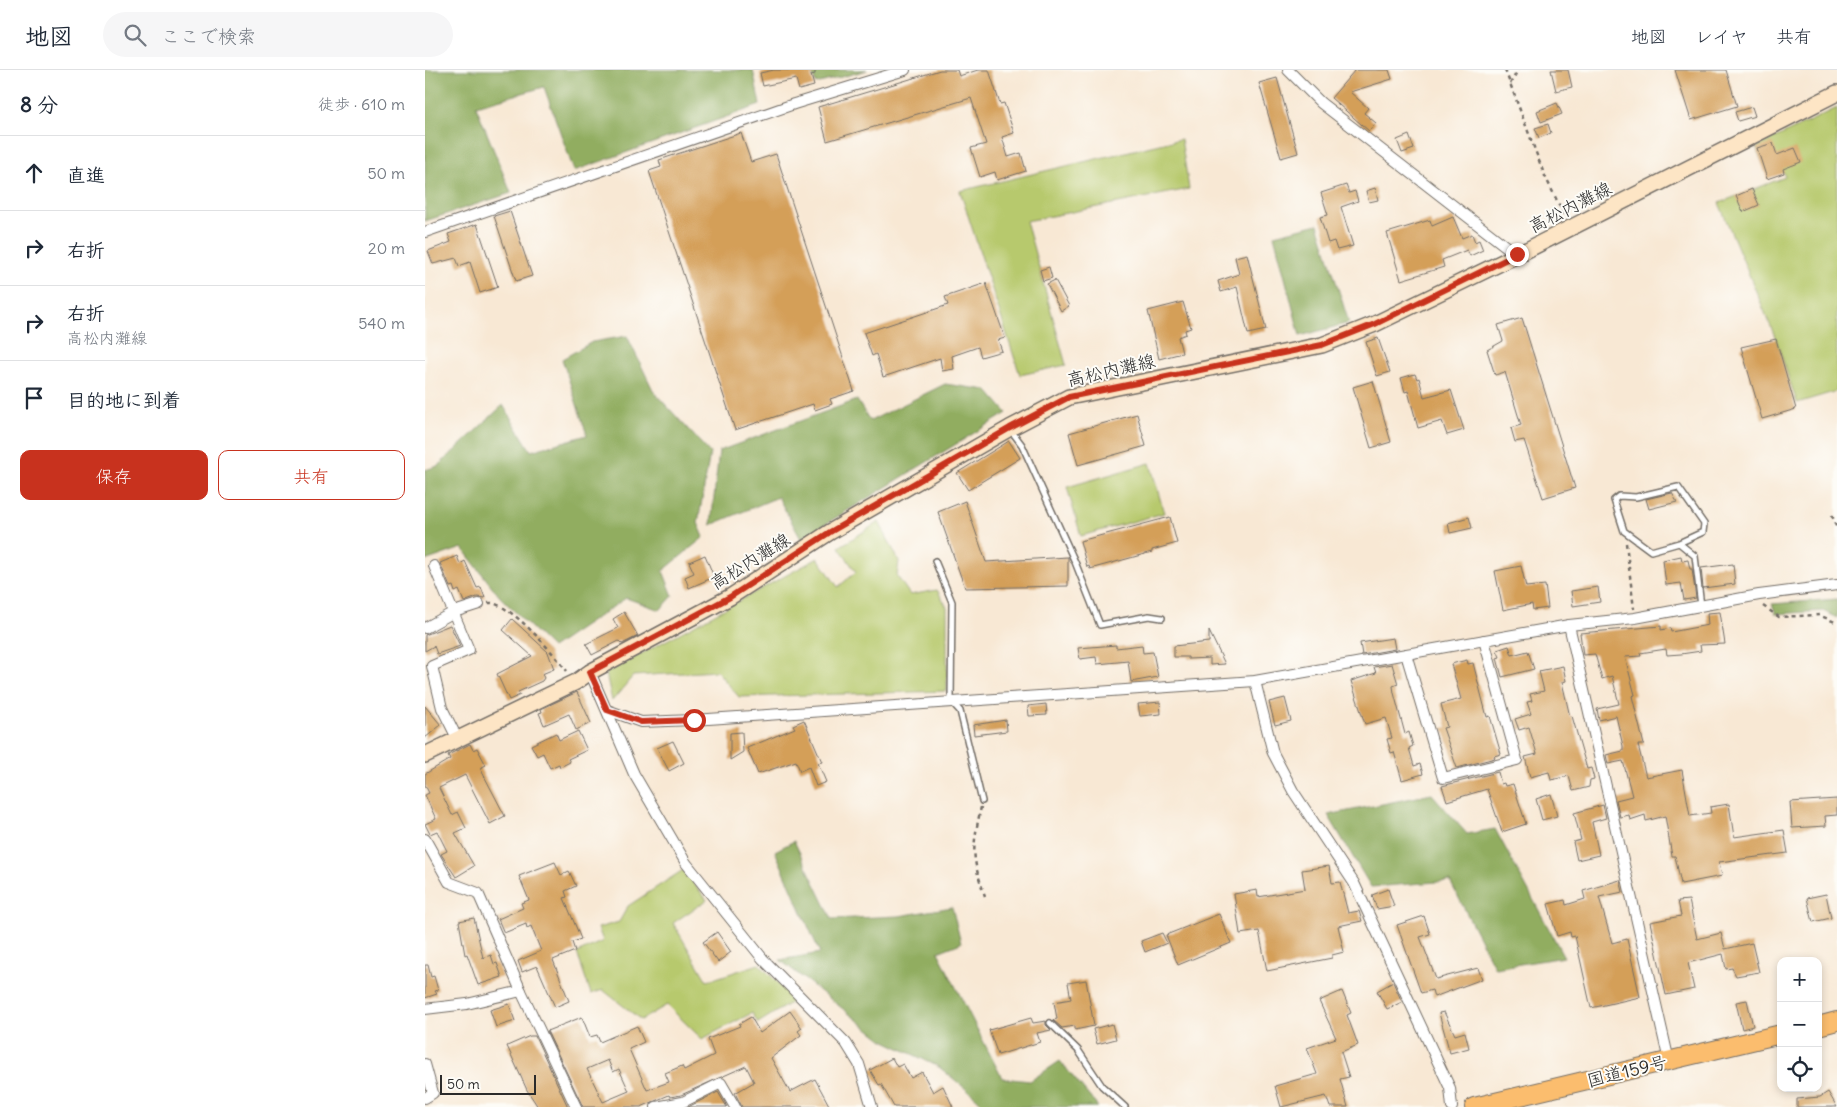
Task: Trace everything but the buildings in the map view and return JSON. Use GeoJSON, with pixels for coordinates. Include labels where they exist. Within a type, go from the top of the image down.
{"type":"FeatureCollection","features":[{"type":"Feature","properties":{"kind":"highway"},"geometry":{"type":"LineString","coordinates":[[1822,1025],[1837,1021]]}},
{"type":"Feature","properties":{"kind":"highway","name":"国道159号"},"geometry":{"type":"LineString","coordinates":[[1474,1107],[1512,1103],[1669,1061],[1777,1035]]}},
{"type":"Feature","properties":{"kind":"main road","name":"高松内灘線"},"geometry":{"type":"LineString","coordinates":[[425,755],[576,682],[590,672],[730,597],[830,532],[1010,428],[1069,397],[1322,345],[1375,324],[1837,93]]}},
{"type":"Feature","properties":{"kind":"street"},"geometry":{"type":"LineString","coordinates":[[425,232],[794,104],[905,70]]}},
{"type":"Feature","properties":{"kind":"street"},"geometry":{"type":"LineString","coordinates":[[1288,70],[1329,109],[1517,254]]}},
{"type":"Feature","properties":{"kind":"street"},"geometry":{"type":"LineString","coordinates":[[433,566],[469,650],[431,666],[442,708],[458,740]]}},
{"type":"Feature","properties":{"kind":"street"},"geometry":{"type":"LineString","coordinates":[[607,710],[641,722],[1255,681],[1569,625],[1635,618],[1759,595],[1837,585]]}},
{"type":"Feature","properties":{"kind":"street"},"geometry":{"type":"LineString","coordinates":[[427,624],[454,612],[479,604]]}},
{"type":"Feature","properties":{"kind":"street"},"geometry":{"type":"LineString","coordinates":[[1569,625],[1669,1061]]}},
{"type":"Feature","properties":{"kind":"street"},"geometry":{"type":"LineString","coordinates":[[1407,654],[1443,778],[1517,760],[1484,640]]}},
{"type":"Feature","properties":{"kind":"street"},"geometry":{"type":"LineString","coordinates":[[590,672],[634,774],[686,863],[763,959],[846,1043],[859,1064],[872,1107]]}},
{"type":"Feature","properties":{"kind":"street"},"geometry":{"type":"LineString","coordinates":[[1255,681],[1273,753],[1293,792],[1354,883],[1450,1088],[1451,1107]]}},
{"type":"Feature","properties":{"kind":"street"},"geometry":{"type":"LineString","coordinates":[[425,839],[449,882],[478,893],[521,992],[576,1107]]}},
{"type":"Feature","properties":{"kind":"street"},"geometry":{"type":"LineString","coordinates":[[425,1009],[467,1004],[521,992]]}},
{"type":"Feature","properties":{"kind":"street"},"geometry":{"type":"LineString","coordinates":[[425,1064],[433,1093],[425,1098]]}},
{"type":"Feature","properties":{"kind":"street"},"geometry":{"type":"LineString","coordinates":[[656,1107],[683,1102],[721,1083],[735,1107]]}},
{"type":"Feature","properties":{"kind":"lane"},"geometry":{"type":"LineString","coordinates":[[1010,428],[1022,445],[1075,562],[1100,625],[1149,616],[1162,618]]}},
{"type":"Feature","properties":{"kind":"lane"},"geometry":{"type":"LineString","coordinates":[[1678,488],[1704,524],[1703,532],[1679,543],[1651,551],[1624,531],[1614,500],[1619,496],[1637,497],[1678,488]]}},
{"type":"Feature","properties":{"kind":"lane"},"geometry":{"type":"LineString","coordinates":[[1679,543],[1695,556],[1701,607]]}},
{"type":"Feature","properties":{"kind":"lane"},"geometry":{"type":"LineString","coordinates":[[935,561],[952,602],[951,701],[960,711],[982,801]]}},
{"type":"Feature","properties":{"kind":"lane"},"geometry":{"type":"LineString","coordinates":[[1050,1023],[1078,1050],[1102,1086],[1125,1107]]}},
{"type":"Feature","properties":{"kind":"path"},"geometry":{"type":"LineString","coordinates":[[1505,70],[1544,174],[1571,227]]}},
{"type":"Feature","properties":{"kind":"path"},"geometry":{"type":"LineString","coordinates":[[1510,84],[1518,70]]}},
{"type":"Feature","properties":{"kind":"path"},"geometry":{"type":"LineString","coordinates":[[1832,515],[1837,529]]}},
{"type":"Feature","properties":{"kind":"path"},"geometry":{"type":"LineString","coordinates":[[1624,531],[1635,618]]}},
{"type":"Feature","properties":{"kind":"path"},"geometry":{"type":"LineString","coordinates":[[1759,595],[1763,609],[1779,617],[1819,615],[1837,623]]}},
{"type":"Feature","properties":{"kind":"path"},"geometry":{"type":"LineString","coordinates":[[479,604],[495,602],[507,610],[551,651],[576,682]]}},
{"type":"Feature","properties":{"kind":"path"},"geometry":{"type":"LineString","coordinates":[[982,801],[973,844],[973,859],[985,896]]}},
{"type":"Feature","properties":{"kind":"green space"},"geometry":{"type":"Polygon","coordinates":[[[425,70],[753,70],[760,105],[574,171],[544,87],[476,106],[511,193],[425,221],[425,70]]]}},
{"type":"Feature","properties":{"kind":"green space"},"geometry":{"type":"Polygon","coordinates":[[[811,70],[867,70],[816,84],[811,70]]]}},
{"type":"Feature","properties":{"kind":"green space"},"geometry":{"type":"Polygon","coordinates":[[[1837,108],[1837,391],[1797,403],[1776,339],[1719,203],[1785,177],[1781,167],[1764,167],[1756,147],[1837,108]]]}},
{"type":"Feature","properties":{"kind":"green space"},"geometry":{"type":"Polygon","coordinates":[[[1181,139],[1189,189],[1026,221],[1066,365],[1020,375],[960,191],[1181,139]]]}},
{"type":"Feature","properties":{"kind":"green space"},"geometry":{"type":"Polygon","coordinates":[[[1318,224],[1349,323],[1300,336],[1274,235],[1318,224]]]}},
{"type":"Feature","properties":{"kind":"green space"},"geometry":{"type":"Polygon","coordinates":[[[627,336],[654,392],[710,453],[698,523],[704,537],[663,571],[673,596],[660,610],[626,598],[552,648],[500,597],[462,548],[425,561],[425,470],[438,466],[503,405],[531,451],[587,435],[562,359],[592,342],[627,336]]]}},
{"type":"Feature","properties":{"kind":"green space"},"geometry":{"type":"Polygon","coordinates":[[[945,384],[987,390],[1007,413],[801,539],[778,497],[711,525],[719,451],[857,400],[870,421],[945,384]]]}},
{"type":"Feature","properties":{"kind":"green space"},"geometry":{"type":"Polygon","coordinates":[[[1150,463],[1164,513],[1081,536],[1067,487],[1150,463]]]}},
{"type":"Feature","properties":{"kind":"green space"},"geometry":{"type":"Polygon","coordinates":[[[879,522],[899,561],[897,576],[910,595],[937,590],[947,607],[947,691],[739,697],[717,671],[633,676],[612,701],[606,673],[818,558],[838,587],[856,572],[839,547],[879,522]]]}},
{"type":"Feature","properties":{"kind":"green space"},"geometry":{"type":"Polygon","coordinates":[[[1837,599],[1837,618],[1823,611],[1776,614],[1772,604],[1837,599]]]}},
{"type":"Feature","properties":{"kind":"green space"},"geometry":{"type":"Polygon","coordinates":[[[1432,794],[1467,834],[1495,829],[1564,957],[1495,968],[1450,881],[1371,887],[1328,815],[1432,794]]]}},
{"type":"Feature","properties":{"kind":"green space"},"geometry":{"type":"Polygon","coordinates":[[[794,841],[832,919],[899,916],[952,907],[961,943],[938,952],[1002,1078],[1030,1081],[1060,1061],[1098,1107],[985,1107],[977,1098],[939,1067],[883,1040],[780,960],[820,953],[775,851],[794,841]]]}},
{"type":"Feature","properties":{"kind":"green space"},"geometry":{"type":"Polygon","coordinates":[[[683,870],[707,900],[673,923],[707,981],[759,964],[795,1000],[758,1023],[752,1013],[702,1039],[667,1005],[641,1020],[603,990],[591,994],[577,953],[603,941],[598,928],[619,922],[628,906],[683,870]]]}},
{"type":"Feature","properties":{"kind":"route"},"geometry":{"type":"LineString","coordinates":[[694,720],[641,722],[607,710],[590,672],[730,597],[830,532],[1010,428],[1069,397],[1322,345],[1375,324],[1517,254]]}}]}
